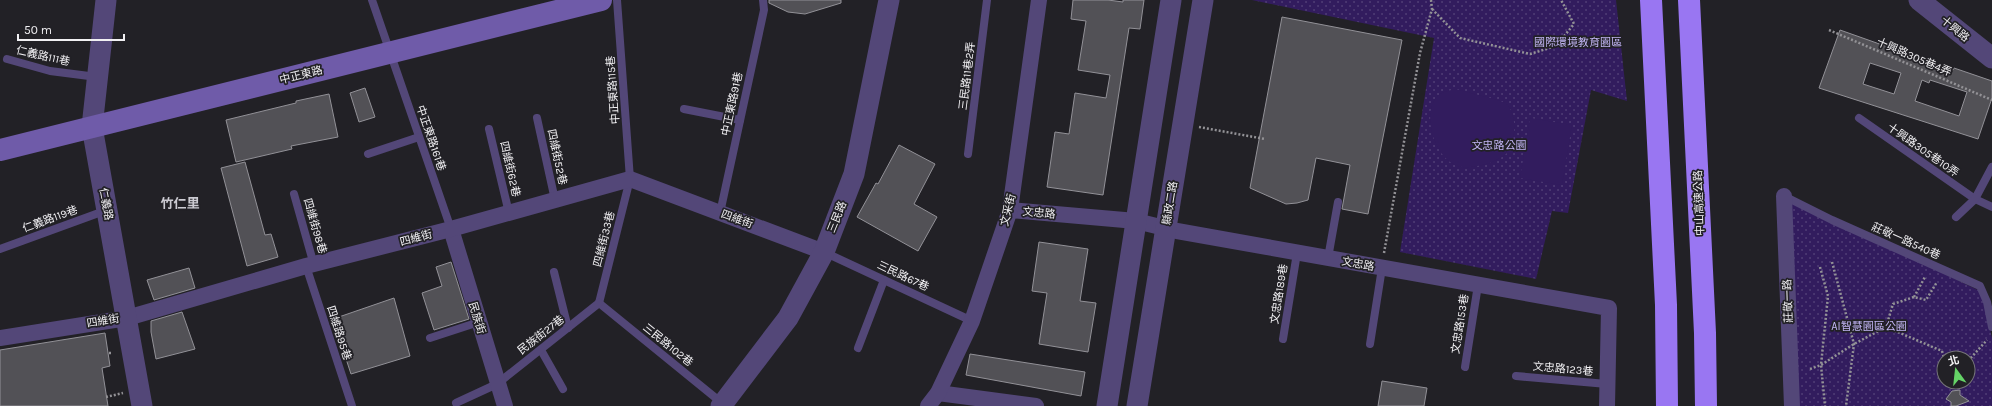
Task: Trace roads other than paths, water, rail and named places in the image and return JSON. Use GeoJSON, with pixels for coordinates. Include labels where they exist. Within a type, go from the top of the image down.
{"type":"FeatureCollection","features":[{"type":"Feature","properties":{"kind":"highway"},"geometry":{"type":"LineString","coordinates":[[1650,0],[1666,304],[1667,406]]}},
{"type":"Feature","properties":{"kind":"highway","name":"中山高速公路"},"geometry":{"type":"LineString","coordinates":[[1689,0],[1704,325],[1706,406]]}},
{"type":"Feature","properties":{"kind":"main road","name":"中正東路"},"geometry":{"type":"LineString","coordinates":[[0,150],[602,0]]}},
{"type":"Feature","properties":{"kind":"street","name":"仁義路"},"geometry":{"type":"LineString","coordinates":[[106,0],[92,127],[142,406]]}},
{"type":"Feature","properties":{"kind":"street","name":"三民路"},"geometry":{"type":"LineString","coordinates":[[722,405],[788,318],[824,252],[854,174],[888,0]]}},
{"type":"Feature","properties":{"kind":"street","name":"文采街"},"geometry":{"type":"LineString","coordinates":[[928,406],[938,393],[972,321],[1010,210],[1039,0]]}},
{"type":"Feature","properties":{"kind":"street"},"geometry":{"type":"LineString","coordinates":[[1107,406],[1171,0]]}},
{"type":"Feature","properties":{"kind":"street","name":"縣政二路"},"geometry":{"type":"LineString","coordinates":[[1137,406],[1203,0]]}},
{"type":"Feature","properties":{"kind":"street","name":"十興路"},"geometry":{"type":"LineString","coordinates":[[1919,0],[1992,58]]}},
{"type":"Feature","properties":{"kind":"street","name":"四維街"},"geometry":{"type":"LineString","coordinates":[[0,338],[51,336],[127,318],[310,265],[450,229],[630,179],[824,252]]}},
{"type":"Feature","properties":{"kind":"street","name":"莊敬一路"},"geometry":{"type":"LineString","coordinates":[[1784,196],[1792,406]]}},
{"type":"Feature","properties":{"kind":"street","name":"文忠路"},"geometry":{"type":"LineString","coordinates":[[1010,210],[1136,221],[1297,253],[1328,258],[1383,261],[1478,285],[1609,308],[1607,406]]}},
{"type":"Feature","properties":{"kind":"street","name":"民族街"},"geometry":{"type":"LineString","coordinates":[[450,229],[505,406]]}},
{"type":"Feature","properties":{"kind":"street"},"geometry":{"type":"LineString","coordinates":[[938,393],[1036,406]]}},
{"type":"Feature","properties":{"kind":"lane","name":"中正東路161巷"},"geometry":{"type":"LineString","coordinates":[[372,0],[450,229]]}},
{"type":"Feature","properties":{"kind":"lane","name":"中正東路115巷"},"geometry":{"type":"LineString","coordinates":[[617,0],[630,179]]}},
{"type":"Feature","properties":{"kind":"lane","name":"中正東路91巷"},"geometry":{"type":"LineString","coordinates":[[720,213],[764,10],[763,0]]}},
{"type":"Feature","properties":{"kind":"lane","name":"三民路11巷2弄"},"geometry":{"type":"LineString","coordinates":[[968,154],[987,0]]}},
{"type":"Feature","properties":{"kind":"lane","name":"仁義路111巷"},"geometry":{"type":"LineString","coordinates":[[8,59],[50,71],[98,77]]}},
{"type":"Feature","properties":{"kind":"lane"},"geometry":{"type":"LineString","coordinates":[[684,109],[740,120]]}},
{"type":"Feature","properties":{"kind":"lane","name":"四維街52巷"},"geometry":{"type":"LineString","coordinates":[[537,118],[555,200]]}},
{"type":"Feature","properties":{"kind":"lane","name":"十興路305巷10弄"},"geometry":{"type":"LineString","coordinates":[[1859,118],[1975,199],[1992,207]]}},
{"type":"Feature","properties":{"kind":"lane","name":"四維街62巷"},"geometry":{"type":"LineString","coordinates":[[489,129],[509,213]]}},
{"type":"Feature","properties":{"kind":"lane"},"geometry":{"type":"LineString","coordinates":[[368,154],[419,137]]}},
{"type":"Feature","properties":{"kind":"lane"},"geometry":{"type":"LineString","coordinates":[[1956,217],[1975,199],[1992,167]]}},
{"type":"Feature","properties":{"kind":"lane","name":"四維街33巷"},"geometry":{"type":"LineString","coordinates":[[599,303],[630,179]]}},
{"type":"Feature","properties":{"kind":"lane","name":"四維街98巷"},"geometry":{"type":"LineString","coordinates":[[294,194],[310,265]]}},
{"type":"Feature","properties":{"kind":"lane","name":"莊敬一路540巷"},"geometry":{"type":"LineString","coordinates":[[1784,196],[1832,220],[1980,286],[1987,302],[1992,327]]}},
{"type":"Feature","properties":{"kind":"lane"},"geometry":{"type":"LineString","coordinates":[[1328,258],[1338,202]]}},
{"type":"Feature","properties":{"kind":"lane","name":"仁義路119巷"},"geometry":{"type":"LineString","coordinates":[[0,250],[108,210]]}},
{"type":"Feature","properties":{"kind":"lane","name":"三民路67巷"},"geometry":{"type":"LineString","coordinates":[[824,252],[972,321]]}},
{"type":"Feature","properties":{"kind":"lane","name":"文忠路189巷"},"geometry":{"type":"LineString","coordinates":[[1283,339],[1297,253]]}},
{"type":"Feature","properties":{"kind":"lane"},"geometry":{"type":"LineString","coordinates":[[1370,344],[1383,261]]}},
{"type":"Feature","properties":{"kind":"lane","name":"四維路95巷"},"geometry":{"type":"LineString","coordinates":[[310,265],[352,406]]}},
{"type":"Feature","properties":{"kind":"lane"},"geometry":{"type":"LineString","coordinates":[[554,272],[568,328]]}},
{"type":"Feature","properties":{"kind":"lane"},"geometry":{"type":"LineString","coordinates":[[858,348],[884,280]]}},
{"type":"Feature","properties":{"kind":"lane","name":"文忠路153巷"},"geometry":{"type":"LineString","coordinates":[[1465,367],[1478,285]]}},
{"type":"Feature","properties":{"kind":"lane","name":"民族街27巷"},"geometry":{"type":"LineString","coordinates":[[456,403],[497,384],[599,303]]}},
{"type":"Feature","properties":{"kind":"lane","name":"三民路102巷"},"geometry":{"type":"LineString","coordinates":[[599,303],[722,405]]}},
{"type":"Feature","properties":{"kind":"lane"},"geometry":{"type":"LineString","coordinates":[[430,338],[479,322]]}},
{"type":"Feature","properties":{"kind":"lane"},"geometry":{"type":"LineString","coordinates":[[541,350],[563,389]]}},
{"type":"Feature","properties":{"kind":"lane","name":"文忠路123巷"},"geometry":{"type":"LineString","coordinates":[[1516,376],[1607,384]]}},
{"type":"Feature","properties":{"kind":"district","name":"竹仁里"},"geometry":{"type":"Point","coordinates":[180,203]}},
{"type":"Feature","properties":{"kind":"park label","name":"國際環境教育園區"},"geometry":{"type":"Point","coordinates":[1578,42]}},
{"type":"Feature","properties":{"kind":"park label","name":"文忠路公園"},"geometry":{"type":"Point","coordinates":[1499,145]}},
{"type":"Feature","properties":{"kind":"park label","name":"AI智慧園區公園"},"geometry":{"type":"Point","coordinates":[1869,326]}}]}
